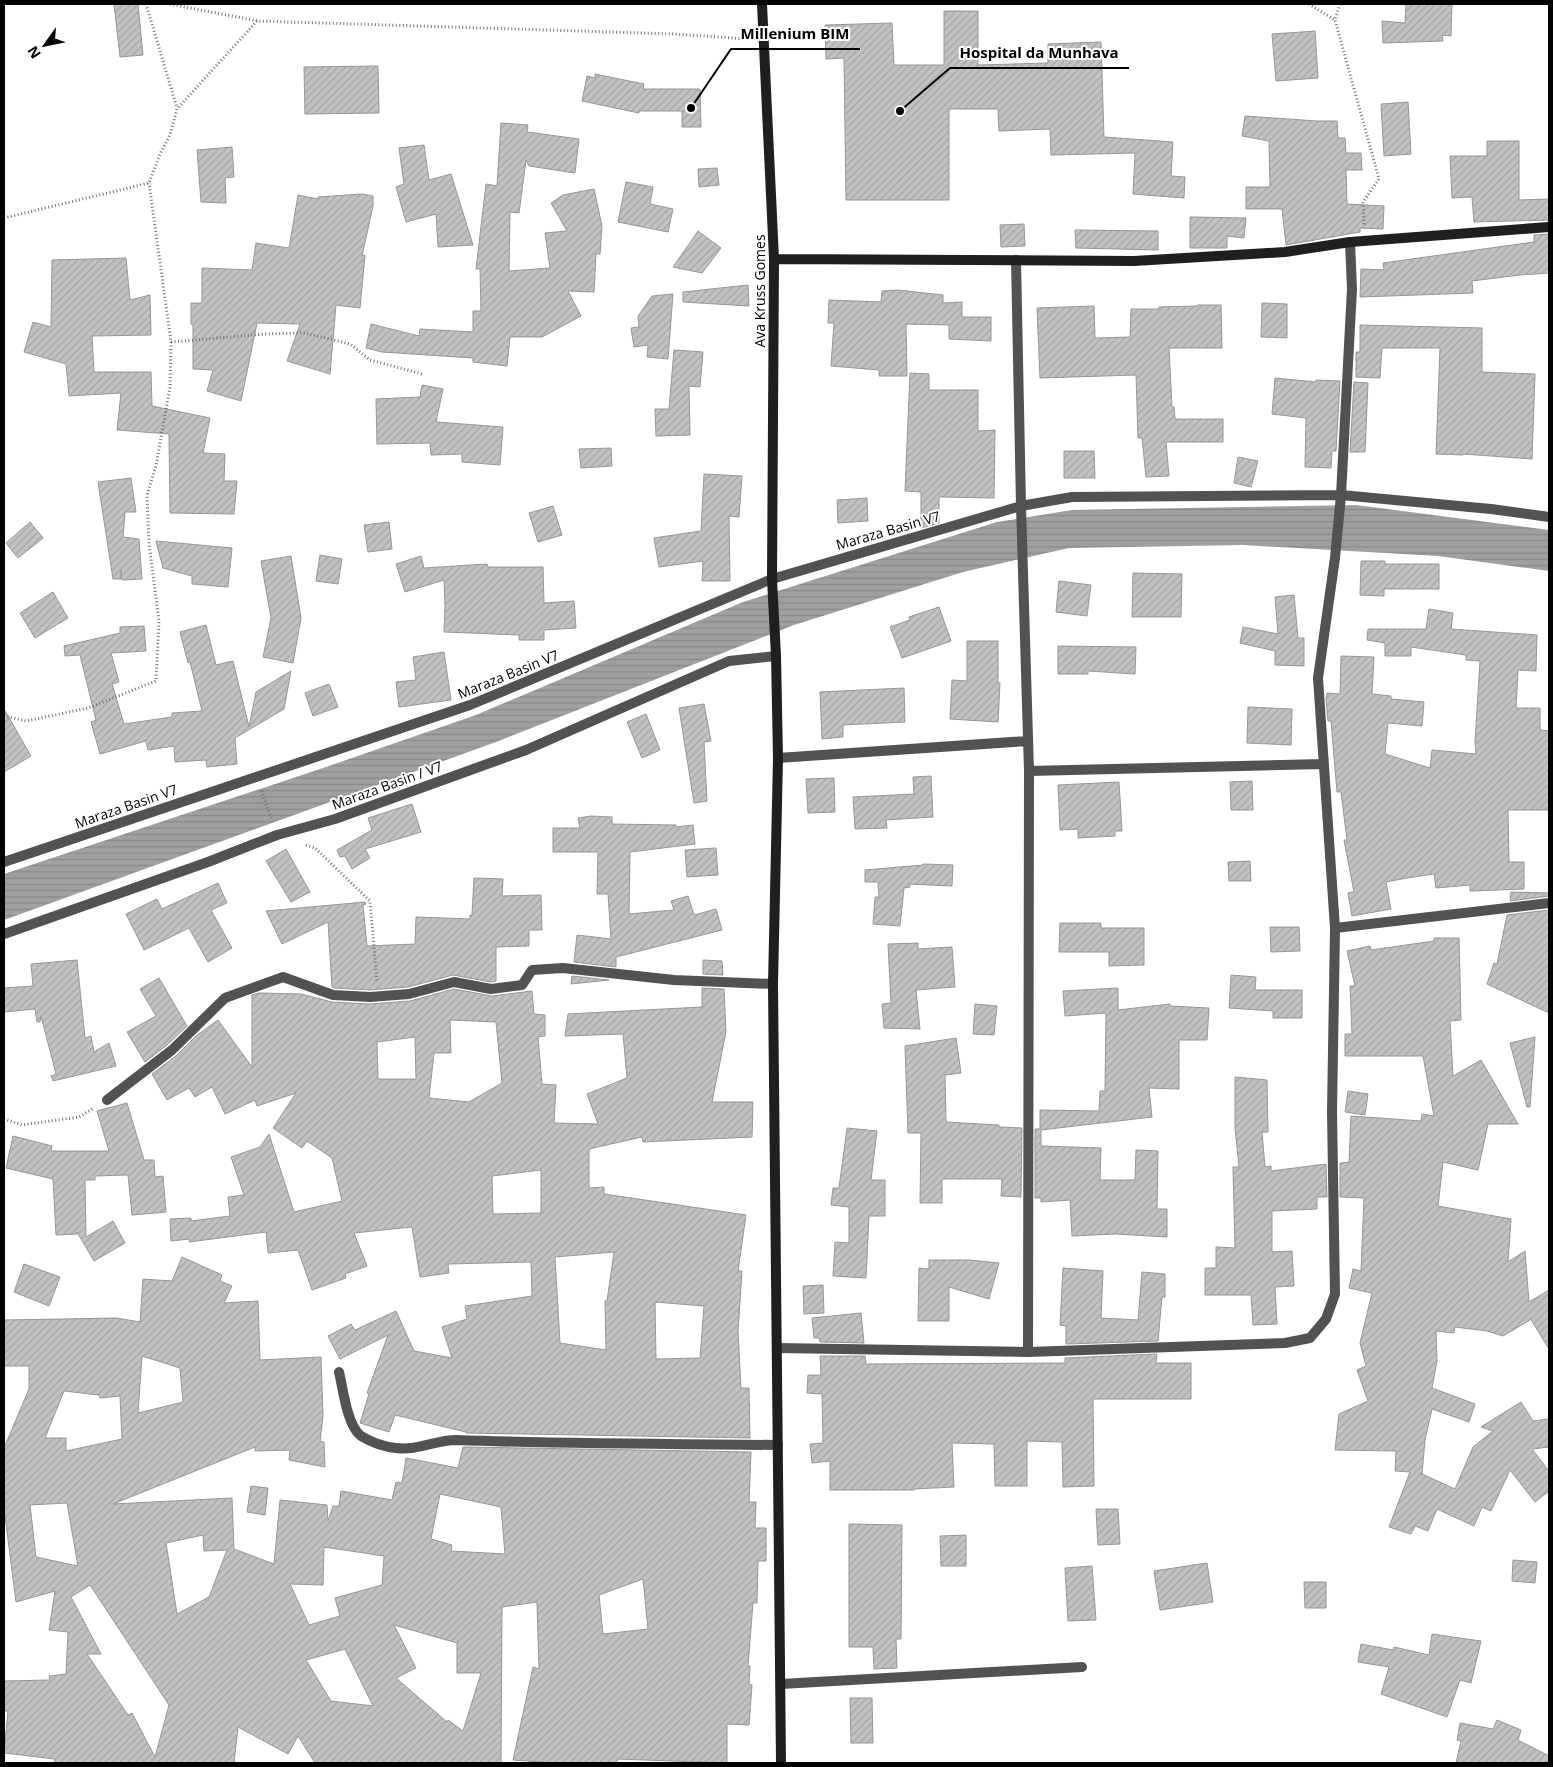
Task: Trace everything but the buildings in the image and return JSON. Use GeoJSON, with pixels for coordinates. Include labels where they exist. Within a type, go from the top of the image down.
{"type":"FeatureCollection","features":[{"type":"Feature","properties":{"kind":"street","name":"Ava Kruss Gomes"},"geometry":{"type":"LineString","coordinates":[[762,4],[774,258],[772,579],[778,758],[773,984],[782,1684],[781,1763]]}},
{"type":"Feature","properties":{"kind":"street"},"geometry":{"type":"LineString","coordinates":[[774,258],[1143,260],[1285,252],[1350,242],[1549,227]]}},
{"type":"Feature","properties":{"kind":"street"},"geometry":{"type":"LineString","coordinates":[[777,1348],[1028,1352],[1285,1343],[1310,1338],[1326,1319],[1335,1294],[1332,1112],[1335,928],[1318,678],[1335,558],[1341,495],[1352,289],[1350,242]]}},
{"type":"Feature","properties":{"kind":"street"},"geometry":{"type":"LineString","coordinates":[[1016,260],[1020,506],[1029,771],[1028,1352]]}},
{"type":"Feature","properties":{"kind":"street","name":"Maraza Basin V7"},"geometry":{"type":"LineString","coordinates":[[4,862],[470,705],[772,579],[1020,506],[1072,498],[1341,495],[1491,509],[1549,517]]}},
{"type":"Feature","properties":{"kind":"street","name":"Maraza Basin / V7"},"geometry":{"type":"LineString","coordinates":[[4,934],[208,862],[277,835],[335,819],[526,750],[729,661],[776,656]]}},
{"type":"Feature","properties":{"kind":"street"},"geometry":{"type":"LineString","coordinates":[[778,758],[1027,741]]}},
{"type":"Feature","properties":{"kind":"street"},"geometry":{"type":"LineString","coordinates":[[1029,771],[1323,764]]}},
{"type":"Feature","properties":{"kind":"street"},"geometry":{"type":"LineString","coordinates":[[1335,928],[1549,903]]}},
{"type":"Feature","properties":{"kind":"street"},"geometry":{"type":"LineString","coordinates":[[106,1100],[172,1050],[225,998],[283,977],[333,995],[379,996],[409,994],[454,982],[491,989],[522,985],[532,970],[563,968],[674,980],[773,984]]}},
{"type":"Feature","properties":{"kind":"street"},"geometry":{"type":"LineString","coordinates":[[339,1372],[351,1422],[359,1435],[397,1449],[421,1447],[452,1440],[536,1443],[778,1445]]}},
{"type":"Feature","properties":{"kind":"street"},"geometry":{"type":"LineString","coordinates":[[782,1684],[1082,1667]]}},
{"type":"Feature","properties":{"kind":"path"},"geometry":{"type":"LineString","coordinates":[[146,4],[177,109]]}},
{"type":"Feature","properties":{"kind":"path"},"geometry":{"type":"LineString","coordinates":[[170,4],[258,21],[655,34],[763,40]]}},
{"type":"Feature","properties":{"kind":"path"},"geometry":{"type":"LineString","coordinates":[[1310,4],[1335,20]]}},
{"type":"Feature","properties":{"kind":"path"},"geometry":{"type":"LineString","coordinates":[[1340,4],[1335,20],[1379,179],[1363,202],[1365,241]]}},
{"type":"Feature","properties":{"kind":"path"},"geometry":{"type":"LineString","coordinates":[[4,716],[26,721],[88,708],[156,682],[160,621],[149,544],[147,494],[156,466],[168,396],[171,342],[148,183],[170,135],[177,109],[258,21]]}},
{"type":"Feature","properties":{"kind":"path"},"geometry":{"type":"LineString","coordinates":[[4,218],[148,183]]}},
{"type":"Feature","properties":{"kind":"path"},"geometry":{"type":"LineString","coordinates":[[171,342],[265,334],[305,333],[350,344],[370,360],[422,374]]}},
{"type":"Feature","properties":{"kind":"path"},"geometry":{"type":"LineString","coordinates":[[259,786],[277,835]]}},
{"type":"Feature","properties":{"kind":"path"},"geometry":{"type":"LineString","coordinates":[[306,844],[315,848],[370,901],[379,996]]}},
{"type":"Feature","properties":{"kind":"path"},"geometry":{"type":"LineString","coordinates":[[4,1119],[22,1125],[79,1117],[106,1100]]}},
{"type":"Feature","properties":{"kind":"shaded area"},"geometry":{"type":"Polygon","coordinates":[[[1356,505],[1549,530],[1549,571],[1438,556],[1243,545],[1069,548],[963,572],[794,625],[496,742],[4,920],[4,874],[476,715],[743,602],[997,522],[1072,510],[1356,505]]]}},
{"type":"Feature","properties":{"kind":"place","name":"Millenium BIM"},"geometry":{"type":"Point","coordinates":[691,108]}},
{"type":"Feature","properties":{"kind":"place","name":"Hospital da Munhava"},"geometry":{"type":"Point","coordinates":[900,111]}}]}
